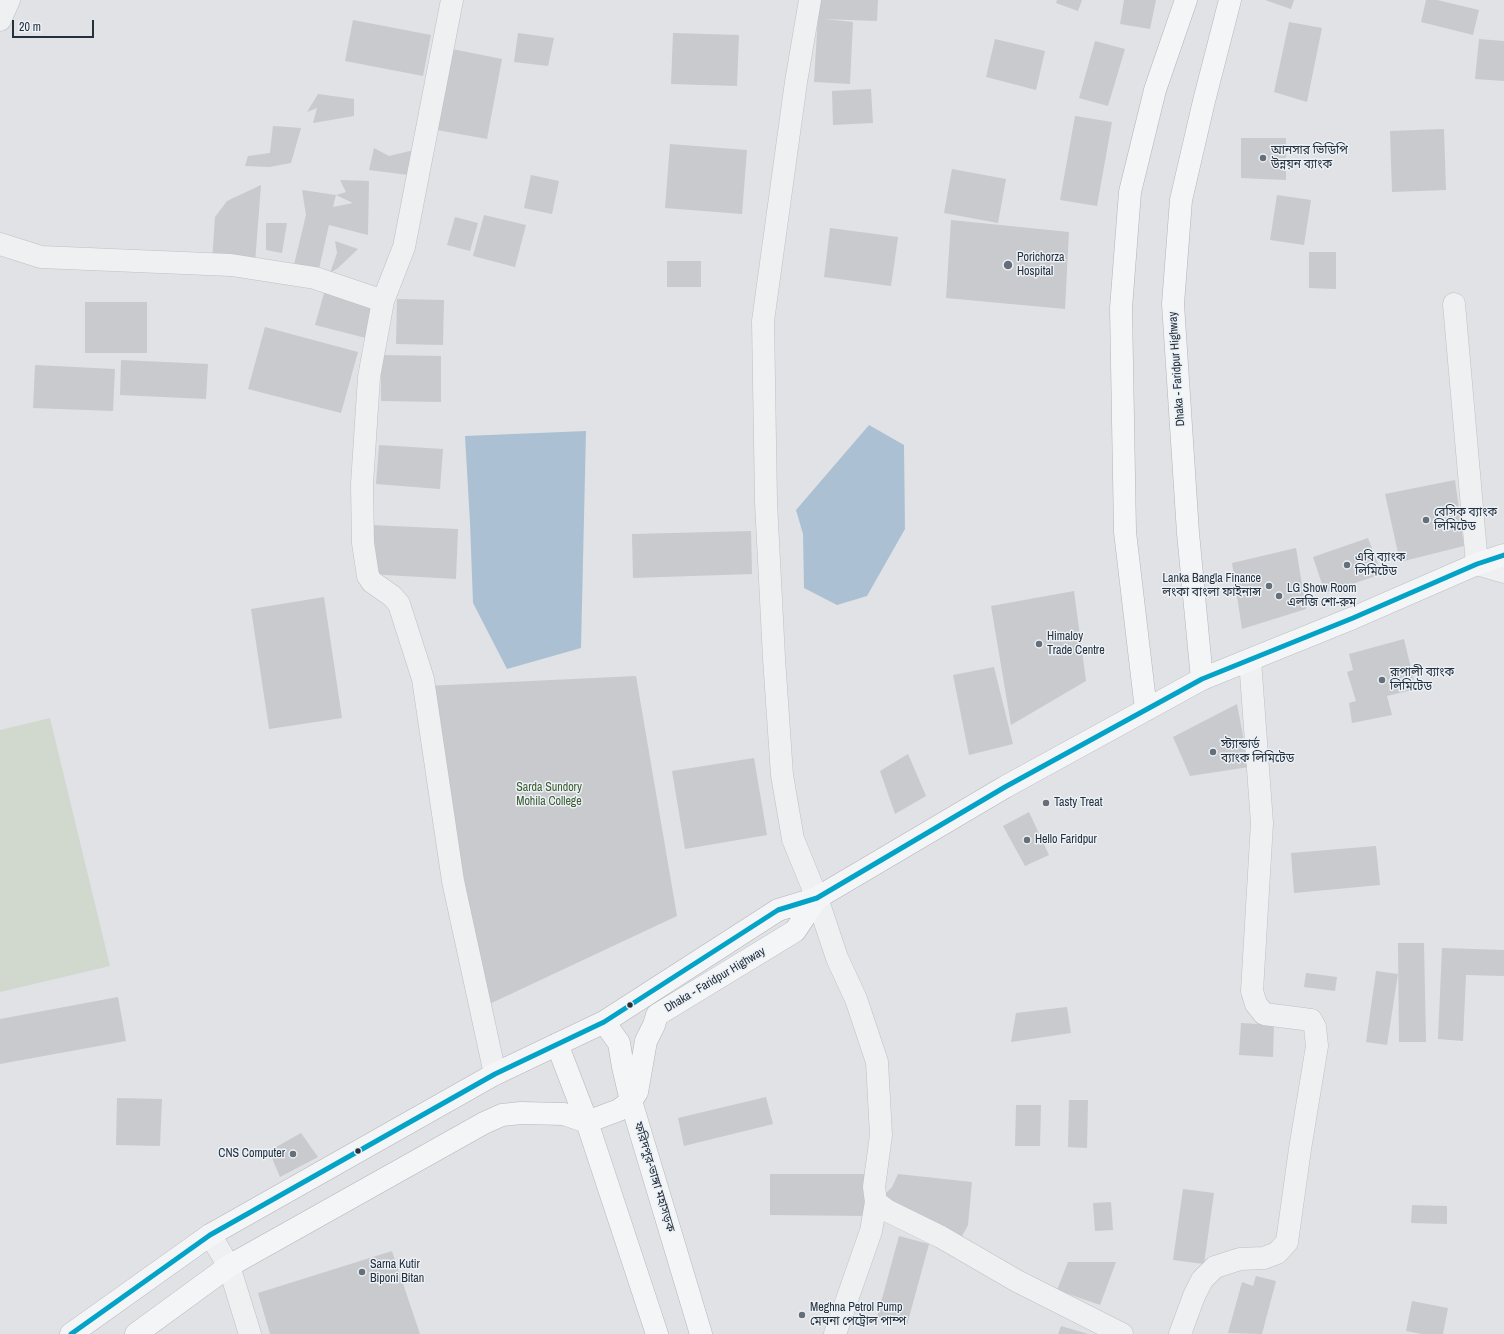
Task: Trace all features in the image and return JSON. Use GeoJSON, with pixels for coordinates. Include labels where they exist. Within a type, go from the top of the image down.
{"type":"FeatureCollection","features":[{"type":"Feature","properties":{"kind":"main road"},"geometry":{"type":"LineString","coordinates":[[1146,710],[1125,532],[1120,308],[1130,192],[1155,90],[1186,0]]}},
{"type":"Feature","properties":{"kind":"main road","name":"Dhaka - Faridpur Highway"},"geometry":{"type":"LineString","coordinates":[[72,1334],[210,1235],[494,1074],[604,1022],[778,910],[817,898],[1005,787],[1202,679],[1188,533],[1173,304],[1181,200],[1204,100],[1230,0]]}},
{"type":"Feature","properties":{"kind":"main road"},"geometry":{"type":"LineString","coordinates":[[1202,679],[1477,564],[1504,555]]}},
{"type":"Feature","properties":{"kind":"main road","name":"Dhaka - Faridpur Highway"},"geometry":{"type":"LineString","coordinates":[[631,1101],[637,1092],[646,1041],[657,1015],[795,931],[817,898]]}},
{"type":"Feature","properties":{"kind":"main road","name":"ফরিদপুর-ভাঙ্গা মহাসড়ক"},"geometry":{"type":"LineString","coordinates":[[604,1022],[619,1043],[631,1101],[701,1334]]}},
{"type":"Feature","properties":{"kind":"main road"},"geometry":{"type":"LineString","coordinates":[[557,1044],[588,1122],[657,1334]]}},
{"type":"Feature","properties":{"kind":"main road"},"geometry":{"type":"LineString","coordinates":[[136,1334],[230,1266],[484,1123],[502,1115],[521,1113],[564,1114],[588,1122],[619,1110],[631,1101]]}},
{"type":"Feature","properties":{"kind":"street"},"geometry":{"type":"LineString","coordinates":[[0,20],[9,0]]}},
{"type":"Feature","properties":{"kind":"street"},"geometry":{"type":"LineString","coordinates":[[452,0],[404,247],[383,301],[369,377],[363,470],[363,543],[368,576],[372,582],[392,596],[399,604],[423,679],[454,881],[494,1074]]}},
{"type":"Feature","properties":{"kind":"street"},"geometry":{"type":"LineString","coordinates":[[810,0],[796,82],[763,321],[766,502],[782,775],[793,839],[817,898],[837,958],[856,999],[877,1062],[881,1135],[874,1186],[876,1202],[871,1231],[835,1334]]}},
{"type":"Feature","properties":{"kind":"street"},"geometry":{"type":"LineString","coordinates":[[0,244],[41,257],[238,267],[315,278],[383,301]]}},
{"type":"Feature","properties":{"kind":"street"},"geometry":{"type":"LineString","coordinates":[[1454,304],[1477,564],[1504,572]]}},
{"type":"Feature","properties":{"kind":"street"},"geometry":{"type":"LineString","coordinates":[[1180,1334],[1194,1296],[1202,1280],[1215,1267],[1240,1259],[1264,1258],[1277,1253],[1287,1242],[1316,1046],[1315,1028],[1311,1020],[1264,1014],[1256,1004],[1252,991],[1262,823],[1250,660]]}},
{"type":"Feature","properties":{"kind":"street"},"geometry":{"type":"LineString","coordinates":[[876,1202],[888,1211],[941,1237],[1017,1281],[1122,1334]]}},
{"type":"Feature","properties":{"kind":"street"},"geometry":{"type":"LineString","coordinates":[[210,1235],[230,1266],[250,1334]]}},
{"type":"Feature","properties":{"kind":"shaded area"},"geometry":{"type":"Polygon","coordinates":[[[50,718],[110,966],[0,992],[0,730],[50,718]]]}},
{"type":"Feature","properties":{"kind":"water"},"geometry":{"type":"Polygon","coordinates":[[[869,425],[904,445],[905,529],[867,596],[837,605],[804,588],[803,534],[796,510],[869,425]]]}},
{"type":"Feature","properties":{"kind":"water"},"geometry":{"type":"Polygon","coordinates":[[[586,431],[581,648],[507,669],[473,603],[465,436],[586,431]]]}},
{"type":"Feature","properties":{"kind":"building"},"geometry":{"type":"Polygon","coordinates":[[[819,0],[878,0],[877,21],[824,19],[853,22],[850,84],[814,82],[819,0]]]}},
{"type":"Feature","properties":{"kind":"building"},"geometry":{"type":"Polygon","coordinates":[[[1057,0],[1082,0],[1078,11],[1056,3],[1057,0]]]}},
{"type":"Feature","properties":{"kind":"building"},"geometry":{"type":"Polygon","coordinates":[[[1124,0],[1156,0],[1150,29],[1120,24],[1124,0]]]}},
{"type":"Feature","properties":{"kind":"building"},"geometry":{"type":"Polygon","coordinates":[[[1265,0],[1294,0],[1291,9],[1265,0]]]}},
{"type":"Feature","properties":{"kind":"building"},"geometry":{"type":"Polygon","coordinates":[[[1426,0],[1437,0],[1479,10],[1473,35],[1421,22],[1426,0]]]}},
{"type":"Feature","properties":{"kind":"building"},"geometry":{"type":"Polygon","coordinates":[[[353,20],[431,35],[423,76],[345,61],[353,20]]]}},
{"type":"Feature","properties":{"kind":"building"},"geometry":{"type":"Polygon","coordinates":[[[1289,22],[1322,28],[1307,102],[1274,92],[1289,22]]]}},
{"type":"Feature","properties":{"kind":"building"},"geometry":{"type":"Polygon","coordinates":[[[518,33],[554,38],[548,66],[514,62],[518,33]]]}},
{"type":"Feature","properties":{"kind":"building"},"geometry":{"type":"Polygon","coordinates":[[[673,33],[739,35],[737,86],[671,84],[673,33]]]}},
{"type":"Feature","properties":{"kind":"building"},"geometry":{"type":"Polygon","coordinates":[[[995,39],[1045,51],[1036,90],[986,77],[995,39]]]}},
{"type":"Feature","properties":{"kind":"building"},"geometry":{"type":"Polygon","coordinates":[[[1479,39],[1504,41],[1504,81],[1475,79],[1479,39]]]}},
{"type":"Feature","properties":{"kind":"building"},"geometry":{"type":"Polygon","coordinates":[[[1095,41],[1125,49],[1108,106],[1079,98],[1095,41]]]}},
{"type":"Feature","properties":{"kind":"building"},"geometry":{"type":"Polygon","coordinates":[[[452,49],[502,59],[487,139],[437,130],[452,49]]]}},
{"type":"Feature","properties":{"kind":"building"},"geometry":{"type":"Polygon","coordinates":[[[871,89],[873,123],[833,125],[832,91],[871,89]]]}},
{"type":"Feature","properties":{"kind":"building"},"geometry":{"type":"Polygon","coordinates":[[[318,94],[354,99],[354,116],[313,123],[317,108],[307,112],[318,94]]]}},
{"type":"Feature","properties":{"kind":"building"},"geometry":{"type":"Polygon","coordinates":[[[1075,116],[1112,122],[1097,206],[1060,200],[1075,116]]]}},
{"type":"Feature","properties":{"kind":"building"},"geometry":{"type":"Polygon","coordinates":[[[273,126],[301,128],[291,163],[269,167],[245,166],[248,156],[270,153],[273,126]]]}},
{"type":"Feature","properties":{"kind":"building"},"geometry":{"type":"Polygon","coordinates":[[[1444,129],[1446,190],[1392,192],[1390,131],[1444,129]]]}},
{"type":"Feature","properties":{"kind":"building","name":"আনসার ভিডিপি উন্নয়ন ব্যাংক"},"geometry":{"type":"Polygon","coordinates":[[[1241,138],[1286,138],[1286,180],[1241,178],[1241,138]]]}},
{"type":"Feature","properties":{"kind":"building"},"geometry":{"type":"Polygon","coordinates":[[[670,144],[747,150],[742,214],[665,208],[670,144]]]}},
{"type":"Feature","properties":{"kind":"building"},"geometry":{"type":"Polygon","coordinates":[[[374,148],[389,156],[418,149],[416,176],[369,170],[374,148]]]}},
{"type":"Feature","properties":{"kind":"building"},"geometry":{"type":"Polygon","coordinates":[[[952,169],[1006,179],[998,223],[944,213],[952,169]]]}},
{"type":"Feature","properties":{"kind":"building"},"geometry":{"type":"Polygon","coordinates":[[[531,175],[559,181],[552,214],[524,208],[531,175]]]}},
{"type":"Feature","properties":{"kind":"building"},"geometry":{"type":"Polygon","coordinates":[[[340,180],[369,181],[368,235],[329,225],[318,273],[292,273],[306,215],[302,190],[336,195],[346,192],[340,180]],[[336,195],[333,207],[353,203],[336,195]]]}},
{"type":"Feature","properties":{"kind":"building"},"geometry":{"type":"Polygon","coordinates":[[[261,185],[255,263],[212,262],[215,217],[227,201],[261,185]]]}},
{"type":"Feature","properties":{"kind":"building"},"geometry":{"type":"Polygon","coordinates":[[[1277,195],[1311,200],[1304,245],[1270,240],[1277,195]]]}},
{"type":"Feature","properties":{"kind":"building"},"geometry":{"type":"Polygon","coordinates":[[[484,215],[526,225],[515,267],[473,256],[484,215]]]}},
{"type":"Feature","properties":{"kind":"building"},"geometry":{"type":"Polygon","coordinates":[[[455,217],[478,223],[470,251],[447,245],[455,217]]]}},
{"type":"Feature","properties":{"kind":"building","name":"Porichorza Hospital"},"geometry":{"type":"Polygon","coordinates":[[[951,220],[1069,232],[1065,309],[946,298],[951,220]]]}},
{"type":"Feature","properties":{"kind":"building"},"geometry":{"type":"Polygon","coordinates":[[[266,223],[287,223],[282,253],[266,250],[266,223]]]}},
{"type":"Feature","properties":{"kind":"building"},"geometry":{"type":"Polygon","coordinates":[[[830,228],[898,237],[891,286],[824,277],[830,228]]]}},
{"type":"Feature","properties":{"kind":"building"},"geometry":{"type":"Polygon","coordinates":[[[335,241],[358,249],[338,268],[330,273],[337,253],[335,241]]]}},
{"type":"Feature","properties":{"kind":"building"},"geometry":{"type":"Polygon","coordinates":[[[1309,252],[1336,252],[1336,289],[1309,288],[1309,252]]]}},
{"type":"Feature","properties":{"kind":"building"},"geometry":{"type":"Polygon","coordinates":[[[667,261],[701,261],[701,287],[667,287],[667,261]]]}},
{"type":"Feature","properties":{"kind":"building"},"geometry":{"type":"Polygon","coordinates":[[[326,286],[376,299],[366,338],[315,325],[326,286]]]}},
{"type":"Feature","properties":{"kind":"building"},"geometry":{"type":"Polygon","coordinates":[[[397,299],[444,300],[443,345],[396,344],[397,299]]]}},
{"type":"Feature","properties":{"kind":"building"},"geometry":{"type":"Polygon","coordinates":[[[85,302],[147,302],[147,353],[85,353],[85,302]]]}},
{"type":"Feature","properties":{"kind":"building"},"geometry":{"type":"Polygon","coordinates":[[[265,327],[358,352],[341,413],[248,389],[265,327]]]}},
{"type":"Feature","properties":{"kind":"building"},"geometry":{"type":"Polygon","coordinates":[[[381,355],[441,356],[441,402],[381,401],[381,355]]]}},
{"type":"Feature","properties":{"kind":"building"},"geometry":{"type":"Polygon","coordinates":[[[121,360],[208,364],[206,399],[120,395],[121,360]]]}},
{"type":"Feature","properties":{"kind":"building"},"geometry":{"type":"Polygon","coordinates":[[[35,365],[115,369],[113,411],[33,408],[35,365]]]}},
{"type":"Feature","properties":{"kind":"building"},"geometry":{"type":"Polygon","coordinates":[[[379,445],[443,449],[440,489],[376,484],[379,445]]]}},
{"type":"Feature","properties":{"kind":"building","name":"বেসিক ব্যাংক লিমিটেড"},"geometry":{"type":"Polygon","coordinates":[[[1455,480],[1464,546],[1400,562],[1385,494],[1455,480]]]}},
{"type":"Feature","properties":{"kind":"building"},"geometry":{"type":"Polygon","coordinates":[[[371,525],[458,529],[456,579],[368,574],[371,525]]]}},
{"type":"Feature","properties":{"kind":"building"},"geometry":{"type":"Polygon","coordinates":[[[751,531],[752,574],[633,578],[632,534],[751,531]]]}},
{"type":"Feature","properties":{"kind":"building","name":"এবি ব্যাংক লিমিটেড"},"geometry":{"type":"Polygon","coordinates":[[[1368,538],[1382,574],[1325,593],[1313,557],[1368,538]]]}},
{"type":"Feature","properties":{"kind":"building","name":"Lanka Bangla Finance লংকা বাংলা ফাইনান্স"},"geometry":{"type":"Polygon","coordinates":[[[1296,548],[1306,609],[1242,629],[1232,563],[1296,548]]]}},
{"type":"Feature","properties":{"kind":"building","name":"Himaloy Trade Centre"},"geometry":{"type":"Polygon","coordinates":[[[1074,591],[1086,681],[1011,725],[991,606],[1074,591]]]}},
{"type":"Feature","properties":{"kind":"building"},"geometry":{"type":"Polygon","coordinates":[[[324,597],[342,718],[269,729],[251,609],[324,597]]]}},
{"type":"Feature","properties":{"kind":"building","name":"রূপালী ব্যাংক লিমিটেড"},"geometry":{"type":"Polygon","coordinates":[[[1404,639],[1416,689],[1387,696],[1392,715],[1352,723],[1349,703],[1356,701],[1347,672],[1353,670],[1349,654],[1404,639]]]}},
{"type":"Feature","properties":{"kind":"building"},"geometry":{"type":"Polygon","coordinates":[[[994,667],[1013,744],[969,755],[953,675],[994,667]]]}},
{"type":"Feature","properties":{"kind":"building","name":"Sarda Sundory Mohila College"},"geometry":{"type":"Polygon","coordinates":[[[636,676],[677,916],[483,1007],[426,686],[636,676]]]}},
{"type":"Feature","properties":{"kind":"building","name":"স্ট্যান্ডার্ড ব্যাংক লিমিটেড"},"geometry":{"type":"Polygon","coordinates":[[[1237,704],[1249,767],[1190,776],[1173,737],[1237,704]]]}},
{"type":"Feature","properties":{"kind":"building"},"geometry":{"type":"Polygon","coordinates":[[[908,754],[926,796],[895,814],[880,771],[908,754]]]}},
{"type":"Feature","properties":{"kind":"building"},"geometry":{"type":"Polygon","coordinates":[[[754,758],[767,835],[685,849],[672,771],[754,758]]]}},
{"type":"Feature","properties":{"kind":"building","name":"Hello Faridpur"},"geometry":{"type":"Polygon","coordinates":[[[1029,812],[1049,855],[1025,866],[1003,826],[1029,812]]]}},
{"type":"Feature","properties":{"kind":"building"},"geometry":{"type":"Polygon","coordinates":[[[1376,846],[1380,885],[1294,893],[1291,853],[1376,846]]]}},
{"type":"Feature","properties":{"kind":"building"},"geometry":{"type":"Polygon","coordinates":[[[1398,943],[1424,943],[1426,1042],[1399,1042],[1398,943]]]}},
{"type":"Feature","properties":{"kind":"building"},"geometry":{"type":"Polygon","coordinates":[[[1442,948],[1504,950],[1504,976],[1466,975],[1463,1041],[1438,1039],[1442,948]]]}},
{"type":"Feature","properties":{"kind":"building"},"geometry":{"type":"Polygon","coordinates":[[[1376,971],[1398,974],[1387,1045],[1366,1042],[1376,971]]]}},
{"type":"Feature","properties":{"kind":"building"},"geometry":{"type":"Polygon","coordinates":[[[1306,973],[1337,977],[1335,991],[1304,987],[1306,973]]]}},
{"type":"Feature","properties":{"kind":"building"},"geometry":{"type":"Polygon","coordinates":[[[118,997],[126,1041],[0,1064],[0,1019],[118,997]]]}},
{"type":"Feature","properties":{"kind":"building"},"geometry":{"type":"Polygon","coordinates":[[[1067,1007],[1071,1033],[1011,1042],[1016,1013],[1067,1007]]]}},
{"type":"Feature","properties":{"kind":"building"},"geometry":{"type":"Polygon","coordinates":[[[1241,1023],[1274,1025],[1273,1057],[1239,1055],[1241,1023]]]}},
{"type":"Feature","properties":{"kind":"building"},"geometry":{"type":"Polygon","coordinates":[[[766,1097],[773,1124],[684,1146],[678,1118],[766,1097]]]}},
{"type":"Feature","properties":{"kind":"building"},"geometry":{"type":"Polygon","coordinates":[[[117,1098],[162,1099],[160,1146],[116,1145],[117,1098]]]}},
{"type":"Feature","properties":{"kind":"building"},"geometry":{"type":"Polygon","coordinates":[[[1069,1100],[1088,1100],[1087,1148],[1068,1147],[1069,1100]]]}},
{"type":"Feature","properties":{"kind":"building"},"geometry":{"type":"Polygon","coordinates":[[[1016,1105],[1041,1105],[1040,1146],[1015,1146],[1016,1105]]]}},
{"type":"Feature","properties":{"kind":"building","name":"CNS Computer"},"geometry":{"type":"Polygon","coordinates":[[[301,1133],[318,1157],[280,1177],[269,1151],[301,1133]]]}},
{"type":"Feature","properties":{"kind":"building"},"geometry":{"type":"Polygon","coordinates":[[[770,1174],[868,1174],[868,1216],[770,1215],[770,1174]]]}},
{"type":"Feature","properties":{"kind":"building"},"geometry":{"type":"Polygon","coordinates":[[[898,1174],[972,1182],[968,1225],[960,1240],[880,1199],[892,1187],[898,1174]]]}},
{"type":"Feature","properties":{"kind":"building"},"geometry":{"type":"Polygon","coordinates":[[[1183,1189],[1214,1193],[1204,1264],[1173,1260],[1183,1189]]]}},
{"type":"Feature","properties":{"kind":"building"},"geometry":{"type":"Polygon","coordinates":[[[1111,1202],[1113,1230],[1095,1231],[1093,1203],[1111,1202]]]}},
{"type":"Feature","properties":{"kind":"building"},"geometry":{"type":"Polygon","coordinates":[[[1412,1205],[1447,1206],[1447,1224],[1411,1223],[1412,1205]]]}},
{"type":"Feature","properties":{"kind":"building"},"geometry":{"type":"Polygon","coordinates":[[[899,1236],[929,1244],[907,1325],[877,1317],[899,1236]]]}},
{"type":"Feature","properties":{"kind":"building","name":"Sarna Kutir Biponi Bitan"},"geometry":{"type":"Polygon","coordinates":[[[392,1251],[420,1334],[270,1334],[258,1293],[392,1251]]]}},
{"type":"Feature","properties":{"kind":"building"},"geometry":{"type":"Polygon","coordinates":[[[1068,1262],[1116,1262],[1100,1305],[1057,1290],[1068,1262]]]}},
{"type":"Feature","properties":{"kind":"building"},"geometry":{"type":"Polygon","coordinates":[[[1256,1276],[1276,1281],[1262,1334],[1228,1333],[1242,1282],[1253,1286],[1256,1276]]]}},
{"type":"Feature","properties":{"kind":"building"},"geometry":{"type":"Polygon","coordinates":[[[1412,1301],[1448,1308],[1443,1334],[1422,1334],[1406,1331],[1412,1301]]]}},
{"type":"Feature","properties":{"kind":"building"},"geometry":{"type":"Polygon","coordinates":[[[1061,1326],[1088,1334],[1058,1334],[1061,1326]]]}},
{"type":"Feature","properties":{"kind":"transit line"},"geometry":{"type":"LineString","coordinates":[[71,1334],[210,1235],[495,1074],[604,1022],[778,910],[817,898],[1005,787],[1202,679],[1353,618],[1477,564],[1504,555]]}},
{"type":"Feature","properties":{"kind":"place","name":"আনসার ভিডিপি উন্নয়ন ব্যাংক"},"geometry":{"type":"Point","coordinates":[1263,158]}},
{"type":"Feature","properties":{"kind":"place","name":"Porichorza Hospital"},"geometry":{"type":"Point","coordinates":[1008,265]}},
{"type":"Feature","properties":{"kind":"place","name":"বেসিক ব্যাংক লিমিটেড"},"geometry":{"type":"Point","coordinates":[1426,520]}},
{"type":"Feature","properties":{"kind":"place","name":"এবি ব্যাংক লিমিটেড"},"geometry":{"type":"Point","coordinates":[1347,565]}},
{"type":"Feature","properties":{"kind":"place","name":"Lanka Bangla Finance লংকা বাংলা ফাইনান্স"},"geometry":{"type":"Point","coordinates":[1269,586]}},
{"type":"Feature","properties":{"kind":"place","name":"LG Show Room এলজি শো-রুম"},"geometry":{"type":"Point","coordinates":[1279,596]}},
{"type":"Feature","properties":{"kind":"place","name":"Himaloy Trade Centre"},"geometry":{"type":"Point","coordinates":[1039,644]}},
{"type":"Feature","properties":{"kind":"place","name":"রূপালী ব্যাংক লিমিটেড"},"geometry":{"type":"Point","coordinates":[1382,680]}},
{"type":"Feature","properties":{"kind":"place","name":"স্ট্যান্ডার্ড ব্যাংক লিমিটেড"},"geometry":{"type":"Point","coordinates":[1213,752]}},
{"type":"Feature","properties":{"kind":"place","name":"Tasty Treat"},"geometry":{"type":"Point","coordinates":[1046,803]}},
{"type":"Feature","properties":{"kind":"place","name":"Hello Faridpur"},"geometry":{"type":"Point","coordinates":[1027,840]}},
{"type":"Feature","properties":{"kind":"place","name":"CNS Computer"},"geometry":{"type":"Point","coordinates":[293,1154]}},
{"type":"Feature","properties":{"kind":"place","name":"Sarna Kutir Biponi Bitan"},"geometry":{"type":"Point","coordinates":[362,1272]}},
{"type":"Feature","properties":{"kind":"place","name":"Meghna Petrol Pump মেঘনা পেট্রোল পাম্প"},"geometry":{"type":"Point","coordinates":[802,1315]}}]}
